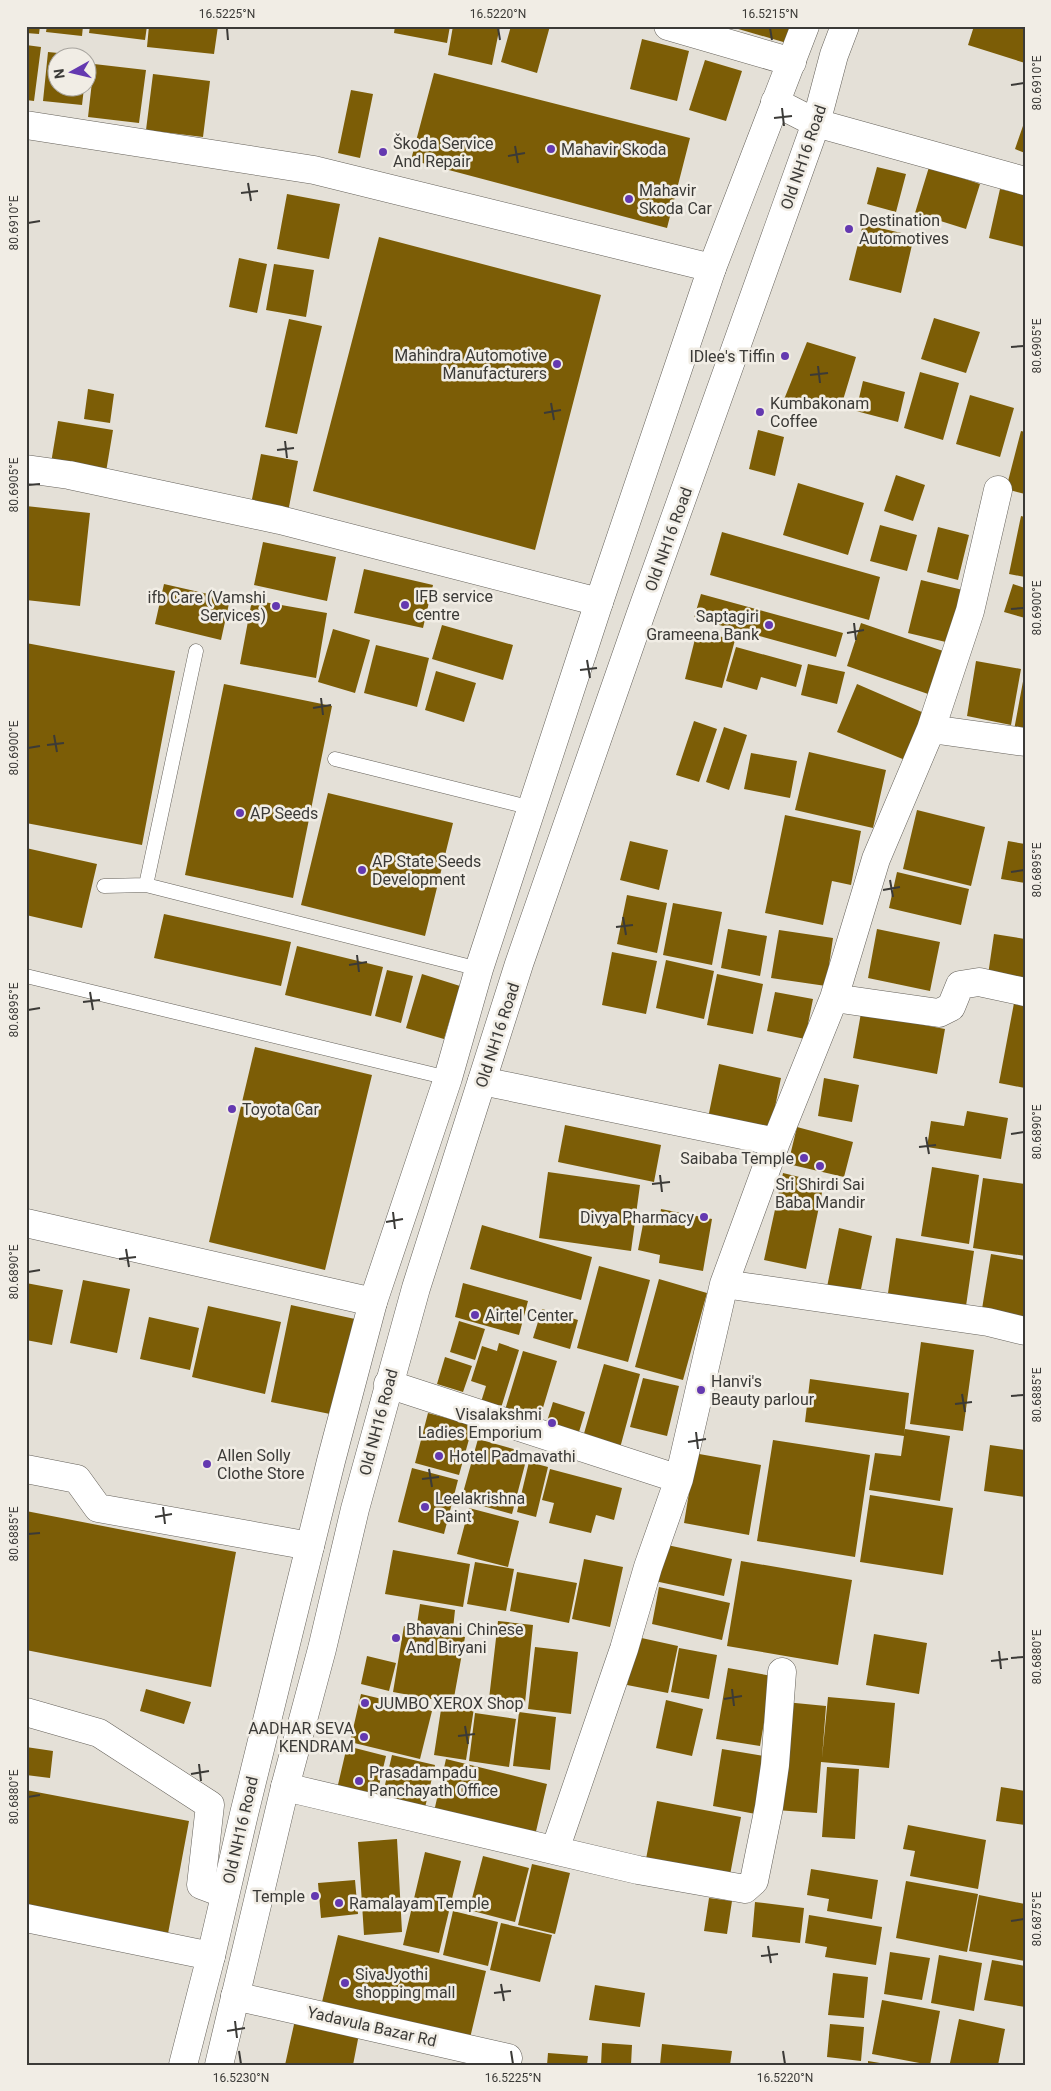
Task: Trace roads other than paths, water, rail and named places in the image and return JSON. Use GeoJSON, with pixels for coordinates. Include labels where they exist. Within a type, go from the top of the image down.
{"type":"FeatureCollection","features":[{"type":"Feature","properties":{"kind":"street"},"geometry":{"type":"LineString","coordinates":[[668,26],[792,62]]}},
{"type":"Feature","properties":{"kind":"street","name":"Old NH16 Road"},"geometry":{"type":"LineString","coordinates":[[183,2065],[310,1546],[373,1302],[448,1078],[479,969],[599,602],[712,268],[805,26]]}},
{"type":"Feature","properties":{"kind":"street","name":"Old NH16 Road"},"geometry":{"type":"LineString","coordinates":[[219,2065],[285,1787],[322,1649],[355,1510],[388,1384],[416,1288],[519,964],[816,123],[834,55],[845,26]]}},
{"type":"Feature","properties":{"kind":"street"},"geometry":{"type":"LineString","coordinates":[[775,102],[816,123],[1025,181]]}},
{"type":"Feature","properties":{"kind":"street"},"geometry":{"type":"LineString","coordinates":[[26,126],[314,170],[712,268]]}},
{"type":"Feature","properties":{"kind":"street"},"geometry":{"type":"LineString","coordinates":[[26,469],[69,475],[280,520],[599,602]]}},
{"type":"Feature","properties":{"kind":"street"},"geometry":{"type":"LineString","coordinates":[[555,1850],[624,1649],[648,1567],[678,1479],[724,1284],[776,1142],[834,998],[876,859],[932,729],[970,611],[998,490]]}},
{"type":"Feature","properties":{"kind":"street"},"geometry":{"type":"LineString","coordinates":[[932,729],[1025,742]]}},
{"type":"Feature","properties":{"kind":"street"},"geometry":{"type":"LineString","coordinates":[[834,998],[939,1013],[951,1006],[960,985],[979,982],[1025,992]]}},
{"type":"Feature","properties":{"kind":"street"},"geometry":{"type":"LineString","coordinates":[[482,1082],[776,1142]]}},
{"type":"Feature","properties":{"kind":"street"},"geometry":{"type":"LineString","coordinates":[[26,1223],[373,1302]]}},
{"type":"Feature","properties":{"kind":"street"},"geometry":{"type":"LineString","coordinates":[[724,1284],[978,1321],[1025,1331]]}},
{"type":"Feature","properties":{"kind":"street"},"geometry":{"type":"LineString","coordinates":[[388,1384],[678,1479]]}},
{"type":"Feature","properties":{"kind":"street"},"geometry":{"type":"LineString","coordinates":[[26,1469],[77,1479],[98,1508],[310,1546]]}},
{"type":"Feature","properties":{"kind":"street"},"geometry":{"type":"LineString","coordinates":[[285,1787],[664,1876],[745,1890],[754,1881],[769,1807],[775,1765],[782,1672]]}},
{"type":"Feature","properties":{"kind":"street"},"geometry":{"type":"LineString","coordinates":[[26,1712],[99,1733],[210,1805],[201,1885],[225,1894]]}},
{"type":"Feature","properties":{"kind":"street"},"geometry":{"type":"LineString","coordinates":[[26,1918],[211,1956]]}},
{"type":"Feature","properties":{"kind":"street","name":"Yadavula Bazar Rd"},"geometry":{"type":"LineString","coordinates":[[235,1996],[508,2058]]}},
{"type":"Feature","properties":{"kind":"lane"},"geometry":{"type":"LineString","coordinates":[[146,885],[196,651]]}},
{"type":"Feature","properties":{"kind":"lane"},"geometry":{"type":"LineString","coordinates":[[335,759],[532,808]]}},
{"type":"Feature","properties":{"kind":"lane"},"geometry":{"type":"LineString","coordinates":[[104,886],[146,885],[479,969]]}},
{"type":"Feature","properties":{"kind":"lane"},"geometry":{"type":"LineString","coordinates":[[26,976],[448,1078]]}},
{"type":"Feature","properties":{"kind":"place","name":"Mahavir Skoda"},"geometry":{"type":"Point","coordinates":[551,149]}},
{"type":"Feature","properties":{"kind":"place","name":"Škoda Service And Repair"},"geometry":{"type":"Point","coordinates":[383,152]}},
{"type":"Feature","properties":{"kind":"place","name":"Mahavir Skoda Car"},"geometry":{"type":"Point","coordinates":[629,199]}},
{"type":"Feature","properties":{"kind":"place","name":"Destination Automotives"},"geometry":{"type":"Point","coordinates":[849,229]}},
{"type":"Feature","properties":{"kind":"place","name":"IDlee's Tiffin"},"geometry":{"type":"Point","coordinates":[785,356]}},
{"type":"Feature","properties":{"kind":"place","name":"Mahindra Automotive Manufacturers"},"geometry":{"type":"Point","coordinates":[557,364]}},
{"type":"Feature","properties":{"kind":"place","name":"Kumbakonam Coffee"},"geometry":{"type":"Point","coordinates":[760,412]}},
{"type":"Feature","properties":{"kind":"place","name":"IFB service centre"},"geometry":{"type":"Point","coordinates":[405,605]}},
{"type":"Feature","properties":{"kind":"place","name":"ifb Care (Vamshi Services)"},"geometry":{"type":"Point","coordinates":[276,606]}},
{"type":"Feature","properties":{"kind":"place","name":"Saptagiri Grameena Bank"},"geometry":{"type":"Point","coordinates":[769,625]}},
{"type":"Feature","properties":{"kind":"place","name":"AP Seeds"},"geometry":{"type":"Point","coordinates":[240,813]}},
{"type":"Feature","properties":{"kind":"place","name":"AP State Seeds Development"},"geometry":{"type":"Point","coordinates":[362,870]}},
{"type":"Feature","properties":{"kind":"place","name":"Toyota Car"},"geometry":{"type":"Point","coordinates":[232,1109]}},
{"type":"Feature","properties":{"kind":"place","name":"Saibaba Temple"},"geometry":{"type":"Point","coordinates":[804,1158]}},
{"type":"Feature","properties":{"kind":"place","name":"Sri Shirdi Sai Baba Mandir"},"geometry":{"type":"Point","coordinates":[820,1166]}},
{"type":"Feature","properties":{"kind":"place","name":"Divya Pharmacy"},"geometry":{"type":"Point","coordinates":[704,1217]}},
{"type":"Feature","properties":{"kind":"place","name":"Airtel Center"},"geometry":{"type":"Point","coordinates":[475,1315]}},
{"type":"Feature","properties":{"kind":"place","name":"Hanvi's Beauty parlour"},"geometry":{"type":"Point","coordinates":[701,1390]}},
{"type":"Feature","properties":{"kind":"place","name":"Visalakshmi Ladies Emporium"},"geometry":{"type":"Point","coordinates":[552,1423]}},
{"type":"Feature","properties":{"kind":"place","name":"Hotel Padmavathi"},"geometry":{"type":"Point","coordinates":[439,1456]}},
{"type":"Feature","properties":{"kind":"place","name":"Allen Solly Clothe Store"},"geometry":{"type":"Point","coordinates":[207,1464]}},
{"type":"Feature","properties":{"kind":"place","name":"Leelakrishna Paint"},"geometry":{"type":"Point","coordinates":[425,1507]}},
{"type":"Feature","properties":{"kind":"place","name":"Bhavani Chinese And Biryani"},"geometry":{"type":"Point","coordinates":[396,1638]}},
{"type":"Feature","properties":{"kind":"place","name":"JUMBO XEROX Shop"},"geometry":{"type":"Point","coordinates":[365,1703]}},
{"type":"Feature","properties":{"kind":"place","name":"AADHAR SEVA KENDRAM"},"geometry":{"type":"Point","coordinates":[364,1737]}},
{"type":"Feature","properties":{"kind":"place","name":"Prasadampadu Panchayath Office"},"geometry":{"type":"Point","coordinates":[359,1781]}},
{"type":"Feature","properties":{"kind":"place","name":"Temple"},"geometry":{"type":"Point","coordinates":[315,1896]}},
{"type":"Feature","properties":{"kind":"place","name":"Ramalayam Temple"},"geometry":{"type":"Point","coordinates":[339,1903]}},
{"type":"Feature","properties":{"kind":"place","name":"SivaJyothi shopping mall"},"geometry":{"type":"Point","coordinates":[345,1983]}}]}
